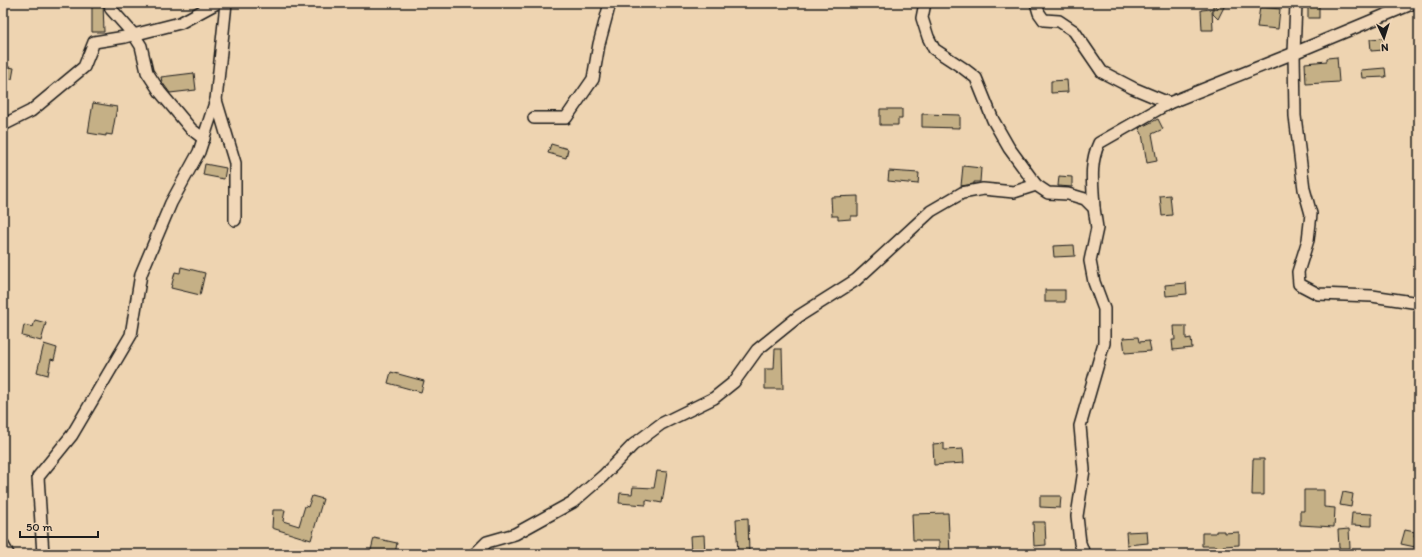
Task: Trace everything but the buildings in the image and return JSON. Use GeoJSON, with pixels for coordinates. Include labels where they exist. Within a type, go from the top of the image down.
{"type":"FeatureCollection","features":[{"type":"Feature","properties":{"kind":"street"},"geometry":{"type":"LineString","coordinates":[[110,3],[111,9],[134,35],[141,46],[147,72],[160,92],[191,129],[204,139]]}},
{"type":"Feature","properties":{"kind":"street"},"geometry":{"type":"LineString","coordinates":[[3,125],[31,111],[84,67],[94,42],[134,35],[180,24],[217,3]]}},
{"type":"Feature","properties":{"kind":"street"},"geometry":{"type":"LineString","coordinates":[[43,554],[38,477],[72,435],[131,335],[140,274],[171,203],[199,152],[216,100],[226,3]]}},
{"type":"Feature","properties":{"kind":"street"},"geometry":{"type":"LineString","coordinates":[[534,118],[566,118],[593,79],[599,44],[610,3]]}},
{"type":"Feature","properties":{"kind":"street"},"geometry":{"type":"LineString","coordinates":[[925,3],[922,18],[928,37],[934,49],[976,78],[993,120],[1010,148],[1036,185],[1048,193],[1068,194],[1085,199],[1094,208]]}},
{"type":"Feature","properties":{"kind":"street"},"geometry":{"type":"LineString","coordinates":[[1036,3],[1039,13],[1044,20],[1059,21],[1074,31],[1102,72],[1133,88],[1169,103]]}},
{"type":"Feature","properties":{"kind":"street"},"geometry":{"type":"LineString","coordinates":[[1296,3],[1294,53],[1295,116],[1304,189],[1311,214],[1308,240],[1298,272],[1299,284],[1318,294],[1372,296],[1419,303]]}},
{"type":"Feature","properties":{"kind":"street"},"geometry":{"type":"LineString","coordinates":[[1084,554],[1080,543],[1077,516],[1084,470],[1080,426],[1104,343],[1104,309],[1094,282],[1090,261],[1097,228],[1094,208],[1092,172],[1094,153],[1099,143],[1169,103],[1411,4],[1419,9]]}},
{"type":"Feature","properties":{"kind":"street"},"geometry":{"type":"LineString","coordinates":[[216,100],[234,163],[235,220]]}},
{"type":"Feature","properties":{"kind":"street"},"geometry":{"type":"LineString","coordinates":[[475,554],[487,542],[515,534],[573,502],[603,476],[633,445],[662,424],[714,398],[734,382],[757,350],[799,316],[856,280],[931,211],[962,193],[983,190],[1014,192],[1036,185]]}},
{"type":"Feature","properties":{"kind":"street"},"geometry":{"type":"LineString","coordinates":[[3,545],[8,554]]}}]}
